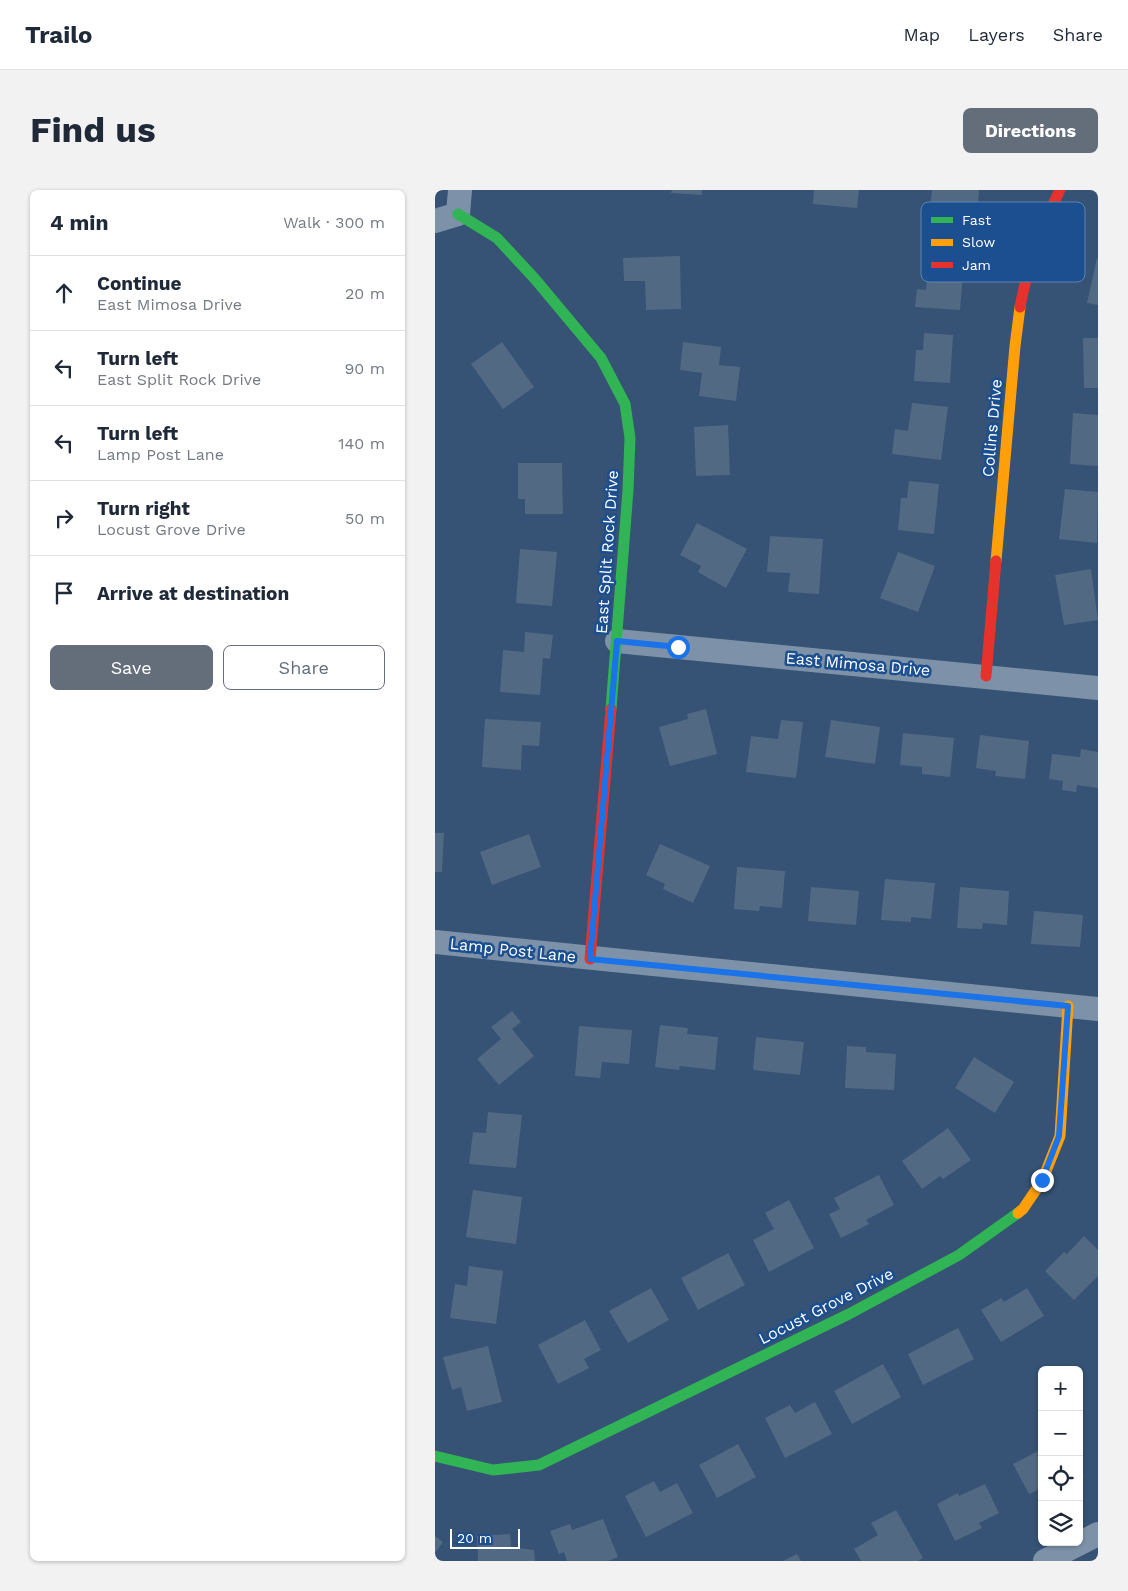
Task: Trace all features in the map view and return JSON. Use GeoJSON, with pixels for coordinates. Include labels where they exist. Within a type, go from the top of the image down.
{"type":"FeatureCollection","features":[{"type":"Feature","properties":{"kind":"street"},"geometry":{"type":"LineString","coordinates":[[435,221],[458,214],[460,190]]}},
{"type":"Feature","properties":{"kind":"street","name":"Collins Drive"},"geometry":{"type":"LineString","coordinates":[[1052,202],[1060,190]]}},
{"type":"Feature","properties":{"kind":"street","name":"East Split Rock Drive"},"geometry":{"type":"LineString","coordinates":[[458,214],[497,238],[535,279],[601,358],[625,404],[630,446],[617,641],[590,959]]}},
{"type":"Feature","properties":{"kind":"street","name":"Collins Drive"},"geometry":{"type":"LineString","coordinates":[[986,676],[1018,320],[1026,282]]}},
{"type":"Feature","properties":{"kind":"street","name":"East Mimosa Drive"},"geometry":{"type":"LineString","coordinates":[[617,641],[1098,688]]}},
{"type":"Feature","properties":{"kind":"street","name":"Lamp Post Lane"},"geometry":{"type":"LineString","coordinates":[[435,942],[1098,1009]]}},
{"type":"Feature","properties":{"kind":"street","name":"Locust Grove Drive"},"geometry":{"type":"LineString","coordinates":[[435,1456],[493,1470],[539,1464],[849,1314],[959,1255],[1023,1209],[1042,1180],[1059,1136],[1068,1006]]}},
{"type":"Feature","properties":{"kind":"street"},"geometry":{"type":"LineString","coordinates":[[1045,1561],[1098,1534]]}},
{"type":"Feature","properties":{"kind":"building"},"geometry":{"type":"Polygon","coordinates":[[[672,190],[702,190],[702,195],[671,193],[672,190]]]}},
{"type":"Feature","properties":{"kind":"building"},"geometry":{"type":"Polygon","coordinates":[[[814,190],[859,190],[857,208],[813,204],[814,190]]]}},
{"type":"Feature","properties":{"kind":"building"},"geometry":{"type":"Polygon","coordinates":[[[932,190],[979,190],[978,202],[931,202],[932,190]]]}},
{"type":"Feature","properties":{"kind":"building"},"geometry":{"type":"Polygon","coordinates":[[[680,256],[681,309],[646,310],[645,281],[624,281],[623,258],[680,256]]]}},
{"type":"Feature","properties":{"kind":"building"},"geometry":{"type":"Polygon","coordinates":[[[1098,258],[1098,305],[1087,303],[1098,258]]]}},
{"type":"Feature","properties":{"kind":"building"},"geometry":{"type":"Polygon","coordinates":[[[927,282],[962,282],[960,310],[915,307],[917,289],[926,290],[927,282]]]}},
{"type":"Feature","properties":{"kind":"building"},"geometry":{"type":"Polygon","coordinates":[[[924,333],[953,335],[950,383],[914,381],[916,350],[923,350],[924,333]]]}},
{"type":"Feature","properties":{"kind":"building"},"geometry":{"type":"Polygon","coordinates":[[[1083,338],[1098,338],[1098,388],[1084,388],[1083,338]]]}},
{"type":"Feature","properties":{"kind":"building"},"geometry":{"type":"Polygon","coordinates":[[[502,342],[534,387],[503,409],[471,364],[502,342]]]}},
{"type":"Feature","properties":{"kind":"building"},"geometry":{"type":"Polygon","coordinates":[[[683,342],[721,347],[719,365],[740,367],[736,401],[699,396],[702,373],[680,370],[683,342]]]}},
{"type":"Feature","properties":{"kind":"building"},"geometry":{"type":"Polygon","coordinates":[[[912,403],[948,407],[941,460],[892,454],[895,429],[908,431],[912,403]]]}},
{"type":"Feature","properties":{"kind":"building"},"geometry":{"type":"Polygon","coordinates":[[[1073,413],[1098,415],[1098,466],[1070,464],[1073,413]]]}},
{"type":"Feature","properties":{"kind":"building"},"geometry":{"type":"Polygon","coordinates":[[[728,425],[730,475],[696,476],[694,427],[728,425]]]}},
{"type":"Feature","properties":{"kind":"building"},"geometry":{"type":"Polygon","coordinates":[[[518,463],[562,463],[563,514],[525,514],[525,499],[518,499],[518,463]]]}},
{"type":"Feature","properties":{"kind":"building"},"geometry":{"type":"Polygon","coordinates":[[[909,481],[939,484],[934,534],[898,530],[901,498],[907,498],[909,481]]]}},
{"type":"Feature","properties":{"kind":"building"},"geometry":{"type":"Polygon","coordinates":[[[1065,489],[1098,492],[1097,543],[1059,539],[1065,489]]]}},
{"type":"Feature","properties":{"kind":"building"},"geometry":{"type":"Polygon","coordinates":[[[697,523],[747,549],[726,588],[698,572],[701,566],[680,555],[697,523]]]}},
{"type":"Feature","properties":{"kind":"building"},"geometry":{"type":"Polygon","coordinates":[[[770,536],[823,539],[819,594],[788,592],[790,573],[767,572],[770,536]]]}},
{"type":"Feature","properties":{"kind":"building"},"geometry":{"type":"Polygon","coordinates":[[[520,549],[557,552],[552,606],[516,603],[520,549]]]}},
{"type":"Feature","properties":{"kind":"building"},"geometry":{"type":"Polygon","coordinates":[[[898,552],[935,566],[918,612],[880,598],[898,552]]]}},
{"type":"Feature","properties":{"kind":"building"},"geometry":{"type":"Polygon","coordinates":[[[1091,569],[1098,620],[1064,625],[1055,575],[1091,569]]]}},
{"type":"Feature","properties":{"kind":"building"},"geometry":{"type":"Polygon","coordinates":[[[525,632],[553,635],[550,659],[543,658],[540,695],[500,692],[503,650],[524,652],[525,632]]]}},
{"type":"Feature","properties":{"kind":"building"},"geometry":{"type":"Polygon","coordinates":[[[706,709],[717,754],[670,766],[659,727],[688,719],[687,714],[706,709]]]}},
{"type":"Feature","properties":{"kind":"building"},"geometry":{"type":"Polygon","coordinates":[[[485,719],[541,722],[539,746],[522,745],[521,770],[482,767],[485,719]]]}},
{"type":"Feature","properties":{"kind":"building"},"geometry":{"type":"Polygon","coordinates":[[[781,720],[803,722],[796,778],[746,772],[751,736],[778,739],[781,720]]]}},
{"type":"Feature","properties":{"kind":"building"},"geometry":{"type":"Polygon","coordinates":[[[831,720],[880,727],[875,764],[825,757],[831,720]]]}},
{"type":"Feature","properties":{"kind":"building"},"geometry":{"type":"Polygon","coordinates":[[[903,733],[954,738],[950,777],[922,774],[922,767],[900,765],[903,733]]]}},
{"type":"Feature","properties":{"kind":"building"},"geometry":{"type":"Polygon","coordinates":[[[980,735],[1029,741],[1025,779],[995,776],[996,771],[976,768],[980,735]]]}},
{"type":"Feature","properties":{"kind":"building"},"geometry":{"type":"Polygon","coordinates":[[[1081,749],[1098,752],[1098,788],[1077,785],[1076,792],[1062,790],[1063,781],[1049,779],[1052,754],[1080,757],[1081,749]]]}},
{"type":"Feature","properties":{"kind":"building"},"geometry":{"type":"Polygon","coordinates":[[[435,833],[444,833],[442,872],[435,872],[435,833]]]}},
{"type":"Feature","properties":{"kind":"building"},"geometry":{"type":"Polygon","coordinates":[[[529,834],[541,867],[492,885],[480,852],[529,834]]]}},
{"type":"Feature","properties":{"kind":"building"},"geometry":{"type":"Polygon","coordinates":[[[660,844],[710,866],[693,903],[663,889],[665,884],[646,875],[660,844]]]}},
{"type":"Feature","properties":{"kind":"building"},"geometry":{"type":"Polygon","coordinates":[[[737,867],[785,871],[782,908],[760,906],[759,911],[734,909],[737,867]]]}},
{"type":"Feature","properties":{"kind":"building"},"geometry":{"type":"Polygon","coordinates":[[[885,879],[935,883],[931,919],[911,917],[911,922],[881,920],[885,879]]]}},
{"type":"Feature","properties":{"kind":"building"},"geometry":{"type":"Polygon","coordinates":[[[811,887],[859,891],[856,925],[808,921],[811,887]]]}},
{"type":"Feature","properties":{"kind":"building"},"geometry":{"type":"Polygon","coordinates":[[[960,887],[1009,891],[1007,925],[983,923],[982,929],[957,928],[960,887]]]}},
{"type":"Feature","properties":{"kind":"building"},"geometry":{"type":"Polygon","coordinates":[[[1034,911],[1083,915],[1080,947],[1031,944],[1034,911]]]}},
{"type":"Feature","properties":{"kind":"building"},"geometry":{"type":"Polygon","coordinates":[[[512,1011],[521,1022],[512,1029],[534,1056],[499,1085],[477,1059],[501,1039],[491,1027],[512,1011]]]}},
{"type":"Feature","properties":{"kind":"building"},"geometry":{"type":"Polygon","coordinates":[[[660,1025],[688,1028],[687,1034],[718,1037],[715,1070],[680,1066],[679,1070],[655,1067],[660,1025]]]}},
{"type":"Feature","properties":{"kind":"building"},"geometry":{"type":"Polygon","coordinates":[[[579,1026],[632,1030],[629,1064],[602,1062],[600,1078],[575,1076],[579,1026]]]}},
{"type":"Feature","properties":{"kind":"building"},"geometry":{"type":"Polygon","coordinates":[[[756,1037],[804,1042],[800,1075],[753,1070],[756,1037]]]}},
{"type":"Feature","properties":{"kind":"building"},"geometry":{"type":"Polygon","coordinates":[[[847,1046],[866,1047],[866,1052],[896,1054],[894,1090],[845,1088],[847,1046]]]}},
{"type":"Feature","properties":{"kind":"building"},"geometry":{"type":"Polygon","coordinates":[[[974,1057],[1014,1082],[995,1113],[955,1088],[974,1057]]]}},
{"type":"Feature","properties":{"kind":"building"},"geometry":{"type":"Polygon","coordinates":[[[488,1112],[522,1115],[516,1168],[469,1164],[473,1132],[486,1133],[488,1112]]]}},
{"type":"Feature","properties":{"kind":"building"},"geometry":{"type":"Polygon","coordinates":[[[948,1128],[971,1160],[943,1179],[940,1176],[922,1189],[902,1161],[948,1128]]]}},
{"type":"Feature","properties":{"kind":"building"},"geometry":{"type":"Polygon","coordinates":[[[879,1175],[894,1205],[866,1220],[869,1224],[841,1238],[829,1214],[840,1209],[834,1198],[879,1175]]]}},
{"type":"Feature","properties":{"kind":"building"},"geometry":{"type":"Polygon","coordinates":[[[473,1190],[522,1197],[516,1244],[466,1237],[473,1190]]]}},
{"type":"Feature","properties":{"kind":"building"},"geometry":{"type":"Polygon","coordinates":[[[789,1200],[814,1248],[769,1272],[753,1240],[774,1229],[765,1213],[789,1200]]]}},
{"type":"Feature","properties":{"kind":"building"},"geometry":{"type":"Polygon","coordinates":[[[1084,1236],[1098,1250],[1098,1276],[1074,1300],[1045,1271],[1064,1252],[1067,1254],[1084,1236]]]}},
{"type":"Feature","properties":{"kind":"building"},"geometry":{"type":"Polygon","coordinates":[[[728,1253],[745,1285],[698,1310],[681,1278],[728,1253]]]}},
{"type":"Feature","properties":{"kind":"building"},"geometry":{"type":"Polygon","coordinates":[[[469,1266],[503,1271],[496,1324],[450,1318],[455,1284],[467,1286],[469,1266]]]}},
{"type":"Feature","properties":{"kind":"building"},"geometry":{"type":"Polygon","coordinates":[[[651,1288],[669,1320],[628,1343],[609,1311],[651,1288]]]}},
{"type":"Feature","properties":{"kind":"building"},"geometry":{"type":"Polygon","coordinates":[[[1027,1288],[1044,1316],[1001,1342],[981,1310],[1001,1298],[1004,1302],[1027,1288]]]}},
{"type":"Feature","properties":{"kind":"building"},"geometry":{"type":"Polygon","coordinates":[[[585,1320],[601,1350],[584,1359],[589,1368],[558,1384],[538,1345],[585,1320]]]}},
{"type":"Feature","properties":{"kind":"building"},"geometry":{"type":"Polygon","coordinates":[[[958,1328],[974,1359],[923,1385],[908,1354],[958,1328]]]}},
{"type":"Feature","properties":{"kind":"building"},"geometry":{"type":"Polygon","coordinates":[[[488,1346],[502,1402],[467,1411],[461,1387],[452,1390],[443,1357],[488,1346]]]}},
{"type":"Feature","properties":{"kind":"building"},"geometry":{"type":"Polygon","coordinates":[[[883,1364],[901,1397],[852,1424],[834,1391],[883,1364]]]}},
{"type":"Feature","properties":{"kind":"building"},"geometry":{"type":"Polygon","coordinates":[[[815,1402],[832,1434],[785,1458],[765,1418],[790,1405],[795,1413],[815,1402]]]}},
{"type":"Feature","properties":{"kind":"building"},"geometry":{"type":"Polygon","coordinates":[[[738,1444],[756,1477],[717,1498],[699,1465],[738,1444]]]}},
{"type":"Feature","properties":{"kind":"building"},"geometry":{"type":"Polygon","coordinates":[[[1038,1451],[1038,1490],[1029,1494],[1013,1464],[1038,1451]]]}},
{"type":"Feature","properties":{"kind":"building"},"geometry":{"type":"Polygon","coordinates":[[[654,1481],[660,1492],[677,1483],[693,1513],[646,1537],[625,1496],[654,1481]]]}},
{"type":"Feature","properties":{"kind":"building"},"geometry":{"type":"Polygon","coordinates":[[[985,1484],[999,1513],[979,1523],[982,1528],[955,1541],[937,1504],[958,1493],[959,1496],[985,1484]]]}},
{"type":"Feature","properties":{"kind":"building"},"geometry":{"type":"Polygon","coordinates":[[[896,1510],[923,1558],[918,1561],[861,1561],[854,1549],[878,1535],[871,1523],[896,1510]]]}},
{"type":"Feature","properties":{"kind":"building"},"geometry":{"type":"Polygon","coordinates":[[[603,1519],[618,1557],[608,1561],[567,1561],[564,1552],[559,1554],[550,1531],[570,1524],[572,1530],[603,1519]]]}},
{"type":"Feature","properties":{"kind":"building"},"geometry":{"type":"Polygon","coordinates":[[[510,1534],[511,1547],[534,1550],[535,1561],[478,1561],[477,1536],[510,1534]]]}},
{"type":"Feature","properties":{"kind":"building"},"geometry":{"type":"Polygon","coordinates":[[[435,1536],[443,1542],[435,1553],[435,1536]]]}},
{"type":"Feature","properties":{"kind":"building"},"geometry":{"type":"Polygon","coordinates":[[[797,1554],[801,1561],[783,1561],[797,1554]]]}},
{"type":"Feature","properties":{"kind":"traffic: fast"},"geometry":{"type":"LineString","coordinates":[[458,214],[497,238],[535,279],[601,358],[625,404],[630,438],[628,490],[611,709]]}},
{"type":"Feature","properties":{"kind":"traffic: fast"},"geometry":{"type":"LineString","coordinates":[[435,1456],[493,1470],[539,1465],[849,1314],[959,1255],[1018,1213]]}},
{"type":"Feature","properties":{"kind":"traffic: slow"},"geometry":{"type":"LineString","coordinates":[[996,561],[1020,307]]}},
{"type":"Feature","properties":{"kind":"traffic: slow"},"geometry":{"type":"LineString","coordinates":[[1018,1213],[1023,1209],[1042,1181],[1060,1136],[1068,1006]]}},
{"type":"Feature","properties":{"kind":"traffic: jam"},"geometry":{"type":"LineString","coordinates":[[1054,202],[1060,190]]}},
{"type":"Feature","properties":{"kind":"traffic: jam"},"geometry":{"type":"LineString","coordinates":[[1020,307],[1026,282]]}},
{"type":"Feature","properties":{"kind":"traffic: jam"},"geometry":{"type":"LineString","coordinates":[[986,676],[996,561]]}},
{"type":"Feature","properties":{"kind":"traffic: jam"},"geometry":{"type":"LineString","coordinates":[[590,959],[611,709]]}},
{"type":"Feature","properties":{"kind":"route"},"geometry":{"type":"LineString","coordinates":[[678,647],[617,641],[590,959],[1068,1006],[1059,1136],[1042,1180]]}}]}
